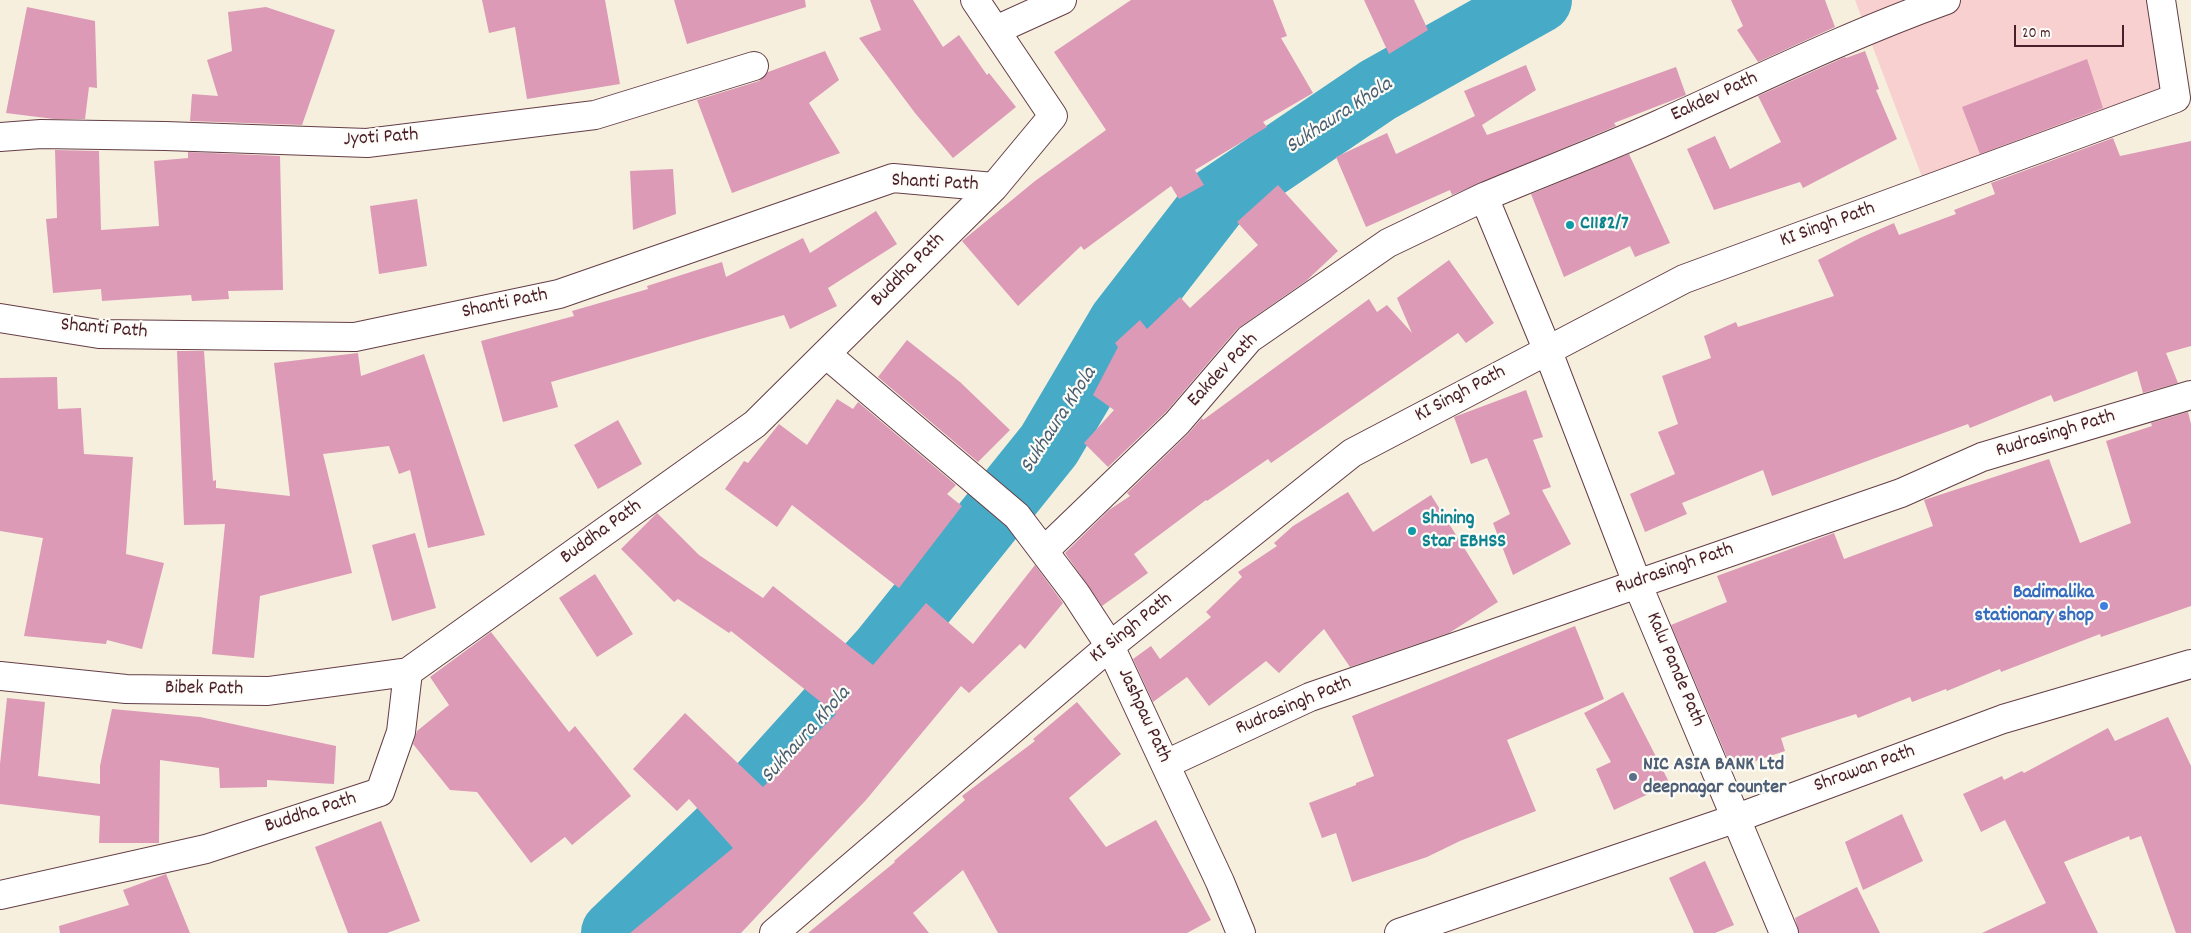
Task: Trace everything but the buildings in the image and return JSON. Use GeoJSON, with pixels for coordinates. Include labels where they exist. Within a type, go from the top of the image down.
{"type":"FeatureCollection","features":[{"type":"Feature","properties":{"kind":"street","name":"Buddha Path"},"geometry":{"type":"LineString","coordinates":[[0,895],[206,849],[380,792],[401,732],[408,672],[755,424],[994,187],[1053,116],[975,0]]}},
{"type":"Feature","properties":{"kind":"street"},"geometry":{"type":"LineString","coordinates":[[996,30],[1062,0]]}},
{"type":"Feature","properties":{"kind":"street","name":"Eakdev Path"},"geometry":{"type":"LineString","coordinates":[[1044,551],[1177,423],[1249,339],[1388,243],[1484,197],[1659,124],[1777,69],[1890,20],[1946,0]]}},
{"type":"Feature","properties":{"kind":"street","name":"KI Singh Path"},"geometry":{"type":"LineString","coordinates":[[774,933],[1110,646],[1352,453],[1547,349],[1684,279],[2183,96],[2161,0]]}},
{"type":"Feature","properties":{"kind":"street","name":"Jyoti Path"},"geometry":{"type":"LineString","coordinates":[[0,137],[41,134],[165,136],[367,144],[595,115],[754,66]]}},
{"type":"Feature","properties":{"kind":"street","name":"Shanti Path"},"geometry":{"type":"LineString","coordinates":[[0,318],[99,334],[355,337],[559,294],[893,178],[994,187]]}},
{"type":"Feature","properties":{"kind":"street"},"geometry":{"type":"LineString","coordinates":[[1484,197],[1547,349]]}},
{"type":"Feature","properties":{"kind":"street","name":"Kalu Pande Path"},"geometry":{"type":"LineString","coordinates":[[1547,349],[1637,583],[1784,933]]}},
{"type":"Feature","properties":{"kind":"street","name":"Jashpau Path"},"geometry":{"type":"LineString","coordinates":[[826,354],[976,479],[1017,516],[1076,594],[1110,646],[1220,882],[1241,933]]}},
{"type":"Feature","properties":{"kind":"street","name":"Rudrasingh Path"},"geometry":{"type":"LineString","coordinates":[[1166,764],[1310,697],[1901,493],[1982,457],[2191,394]]}},
{"type":"Feature","properties":{"kind":"street","name":"Shrawan Path"},"geometry":{"type":"LineString","coordinates":[[1400,933],[1737,818],[2003,719],[2191,664]]}},
{"type":"Feature","properties":{"kind":"street","name":"Bibek Path"},"geometry":{"type":"LineString","coordinates":[[0,676],[126,689],[268,691],[408,672]]}},
{"type":"Feature","properties":{"kind":"shaded area"},"geometry":{"type":"Polygon","coordinates":[[[1855,0],[2161,0],[2176,98],[1927,190],[1855,0]]]}},
{"type":"Feature","properties":{"kind":"waterway","name":"Sukhaura Khola"},"geometry":{"type":"LineString","coordinates":[[614,933],[718,834],[884,650],[1049,445],[1121,323],[1217,199],[1378,90],[1539,0]]}},
{"type":"Feature","properties":{"kind":"place","name":"C1182/7"},"geometry":{"type":"Point","coordinates":[1570,225]}},
{"type":"Feature","properties":{"kind":"place","name":"Shining Star EBHSS"},"geometry":{"type":"Point","coordinates":[1412,531]}},
{"type":"Feature","properties":{"kind":"place","name":"Badimalika stationary shop"},"geometry":{"type":"Point","coordinates":[2104,606]}},
{"type":"Feature","properties":{"kind":"place","name":"NIC ASIA BANK Ltd deepnagar counter"},"geometry":{"type":"Point","coordinates":[1633,777]}}]}
